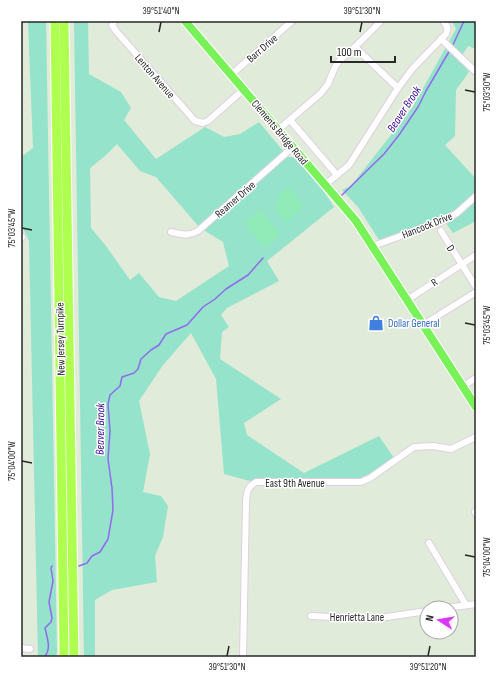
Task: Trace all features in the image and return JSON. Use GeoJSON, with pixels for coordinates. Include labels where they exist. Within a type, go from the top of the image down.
{"type":"FeatureCollection","features":[{"type":"Feature","properties":{"kind":"highway","name":"New Jersey Turnpike"},"geometry":{"type":"LineString","coordinates":[[55,21],[64,657]]}},
{"type":"Feature","properties":{"kind":"highway","name":"New Jersey Turnpike"},"geometry":{"type":"LineString","coordinates":[[64,21],[73,634],[75,657]]}},
{"type":"Feature","properties":{"kind":"highway"},"geometry":{"type":"LineString","coordinates":[[60,657],[60,630],[63,594]]}},
{"type":"Feature","properties":{"kind":"main road","name":"Clements Bridge Road"},"geometry":{"type":"LineString","coordinates":[[185,21],[356,221],[476,407]]}},
{"type":"Feature","properties":{"kind":"street","name":"Barr Drive"},"geometry":{"type":"LineString","coordinates":[[231,75],[292,21]]}},
{"type":"Feature","properties":{"kind":"street"},"geometry":{"type":"LineString","coordinates":[[278,130],[321,93],[328,84],[335,67],[340,60],[356,47],[381,21]]}},
{"type":"Feature","properties":{"kind":"street"},"geometry":{"type":"LineString","coordinates":[[325,185],[349,165],[398,88],[413,68],[446,34],[448,29],[443,21]]}},
{"type":"Feature","properties":{"kind":"street","name":"Lenton Avenue"},"geometry":{"type":"LineString","coordinates":[[113,23],[116,31],[194,122],[203,123],[208,121],[244,89]]}},
{"type":"Feature","properties":{"kind":"street"},"geometry":{"type":"LineString","coordinates":[[441,39],[476,72]]}},
{"type":"Feature","properties":{"kind":"street"},"geometry":{"type":"LineString","coordinates":[[356,47],[398,88]]}},
{"type":"Feature","properties":{"kind":"street"},"geometry":{"type":"LineString","coordinates":[[290,120],[337,175]]}},
{"type":"Feature","properties":{"kind":"street","name":"Reamer Drive"},"geometry":{"type":"LineString","coordinates":[[171,232],[188,235],[198,231],[293,147]]}},
{"type":"Feature","properties":{"kind":"street","name":"Hancock Drive"},"geometry":{"type":"LineString","coordinates":[[373,246],[445,220],[457,213],[476,196]]}},
{"type":"Feature","properties":{"kind":"street","name":"D"},"geometry":{"type":"LineString","coordinates":[[441,232],[476,287]]}},
{"type":"Feature","properties":{"kind":"street","name":"R"},"geometry":{"type":"LineString","coordinates":[[407,300],[476,255]]}},
{"type":"Feature","properties":{"kind":"street"},"geometry":{"type":"LineString","coordinates":[[423,325],[476,292]]}},
{"type":"Feature","properties":{"kind":"street"},"geometry":{"type":"LineString","coordinates":[[463,386],[476,378]]}},
{"type":"Feature","properties":{"kind":"street","name":"East 9th Avenue"},"geometry":{"type":"LineString","coordinates":[[243,657],[246,502],[247,491],[251,485],[256,482],[361,482],[370,478],[414,447],[433,446],[451,449],[476,437]]}},
{"type":"Feature","properties":{"kind":"street"},"geometry":{"type":"LineString","coordinates":[[429,543],[466,605]]}},
{"type":"Feature","properties":{"kind":"street"},"geometry":{"type":"LineString","coordinates":[[459,606],[476,604]]}},
{"type":"Feature","properties":{"kind":"street","name":"Henrietta Lane"},"geometry":{"type":"LineString","coordinates":[[311,616],[373,619],[419,612]]}},
{"type":"Feature","properties":{"kind":"street"},"geometry":{"type":"LineString","coordinates":[[21,648],[30,649]]}},
{"type":"Feature","properties":{"kind":"shaded area"},"geometry":{"type":"Polygon","coordinates":[[[28,21],[46,21],[56,657],[38,657],[29,241],[21,224],[21,157],[33,148],[28,21]]]}},
{"type":"Feature","properties":{"kind":"shaded area"},"geometry":{"type":"Polygon","coordinates":[[[74,21],[88,21],[89,74],[121,92],[131,108],[124,120],[156,159],[205,127],[224,137],[240,134],[259,122],[284,152],[216,210],[219,214],[286,157],[296,159],[325,193],[334,207],[267,261],[279,281],[227,308],[221,315],[229,327],[222,332],[220,359],[281,399],[244,423],[247,435],[304,473],[379,436],[396,461],[354,484],[250,481],[224,474],[216,379],[191,333],[163,365],[139,401],[150,454],[143,492],[161,496],[168,506],[163,537],[155,556],[157,582],[112,590],[95,600],[95,657],[84,657],[74,21]],[[117,144],[90,168],[91,228],[106,246],[130,280],[139,273],[159,297],[176,301],[229,266],[223,242],[200,228],[156,177],[140,171],[117,144]]]}},
{"type":"Feature","properties":{"kind":"shaded area"},"geometry":{"type":"Polygon","coordinates":[[[452,21],[476,21],[476,49],[468,46],[459,60],[469,72],[456,90],[455,136],[445,145],[476,179],[476,221],[453,233],[443,219],[381,243],[358,207],[342,190],[351,186],[412,108],[456,29],[452,21]]]}},
{"type":"Feature","properties":{"kind":"green space"},"geometry":{"type":"Polygon","coordinates":[[[289,187],[304,206],[287,222],[279,214],[277,204],[280,194],[289,187]]]}},
{"type":"Feature","properties":{"kind":"green space"},"geometry":{"type":"Polygon","coordinates":[[[261,210],[280,235],[264,248],[244,223],[261,210]]]}},
{"type":"Feature","properties":{"kind":"waterway","name":"Beaver Brook"},"geometry":{"type":"LineString","coordinates":[[452,47],[464,21]]}},
{"type":"Feature","properties":{"kind":"waterway","name":"Beaver Brook"},"geometry":{"type":"LineString","coordinates":[[342,195],[384,154],[399,135],[418,107],[450,50]]}},
{"type":"Feature","properties":{"kind":"waterway","name":"Beaver Brook"},"geometry":{"type":"LineString","coordinates":[[79,566],[87,563],[92,556],[100,552],[108,539],[113,510],[108,459],[110,431],[108,404],[110,395],[120,386],[122,377],[134,373],[138,369],[141,359],[159,345],[166,334],[187,325],[203,307],[226,289],[248,275],[263,258]]}},
{"type":"Feature","properties":{"kind":"waterway","name":"Beaver Brook"},"geometry":{"type":"LineString","coordinates":[[44,657],[48,651],[48,639],[45,628],[51,622],[52,618],[49,602],[53,581],[52,566]]}},
{"type":"Feature","properties":{"kind":"place","name":"Dollar General"},"geometry":{"type":"Point","coordinates":[376,323]}}]}
